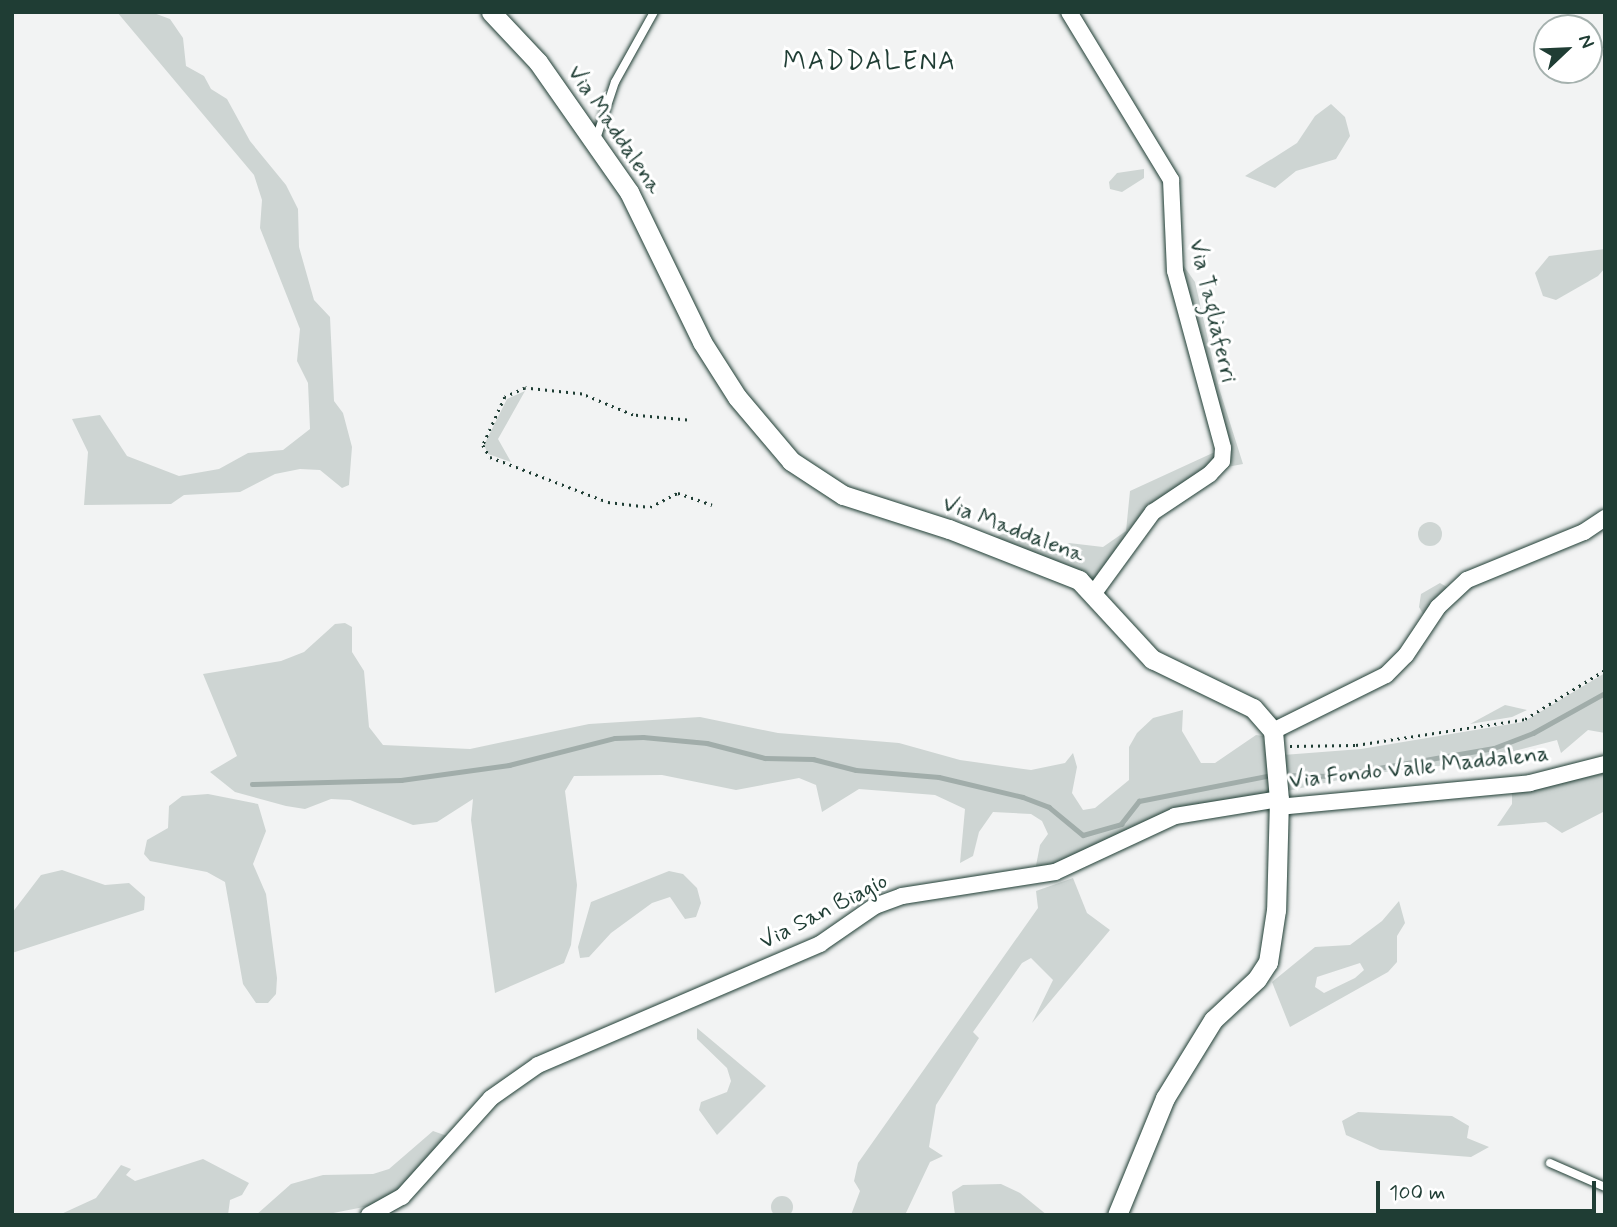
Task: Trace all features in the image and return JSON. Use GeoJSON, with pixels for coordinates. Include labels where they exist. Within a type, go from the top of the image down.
{"type":"FeatureCollection","features":[{"type":"Feature","properties":{"kind":"street","name":"Via Maddalena"},"geometry":{"type":"LineString","coordinates":[[491,12],[538,62],[595,142],[647,224],[702,342],[737,397],[790,461],[843,495],[1079,580],[1094,593],[1152,659],[1171,673],[1253,708],[1275,746]]}},
{"type":"Feature","properties":{"kind":"street","name":"Via Tagliaferri"},"geometry":{"type":"LineString","coordinates":[[1069,12],[1171,180],[1175,271],[1223,447],[1222,461],[1210,474],[1153,512],[1094,593]]}},
{"type":"Feature","properties":{"kind":"street"},"geometry":{"type":"LineString","coordinates":[[1117,1215],[1165,1098],[1213,1020],[1257,979],[1268,962],[1276,910],[1278,800],[1275,746],[1386,674],[1406,655],[1438,607],[1467,580],[1584,532],[1605,518]]}},
{"type":"Feature","properties":{"kind":"street","name":"Via Fondo Valle Maddalena"},"geometry":{"type":"LineString","coordinates":[[1278,800],[1530,783],[1605,764]]}},
{"type":"Feature","properties":{"kind":"street","name":"Via San Biagio"},"geometry":{"type":"LineString","coordinates":[[369,1215],[402,1197],[491,1098],[538,1066],[820,944],[875,906],[902,896],[1055,873],[1175,816],[1278,800]]}},
{"type":"Feature","properties":{"kind":"lane"},"geometry":{"type":"LineString","coordinates":[[595,142],[615,82],[654,12]]}},
{"type":"Feature","properties":{"kind":"lane"},"geometry":{"type":"LineString","coordinates":[[1550,1163],[1605,1187]]}},
{"type":"Feature","properties":{"kind":"path"},"geometry":{"type":"LineString","coordinates":[[687,420],[633,415],[582,394],[525,388],[505,397],[483,445],[490,457],[608,502],[650,507],[678,493],[712,505]]}},
{"type":"Feature","properties":{"kind":"path"},"geometry":{"type":"LineString","coordinates":[[1275,746],[1356,745],[1525,719],[1605,670]]}},
{"type":"Feature","properties":{"kind":"shaded area"},"geometry":{"type":"Polygon","coordinates":[[[117,12],[151,12],[170,19],[183,38],[186,66],[204,76],[211,89],[227,99],[250,141],[286,185],[298,209],[299,247],[314,300],[330,317],[334,401],[343,413],[352,447],[349,485],[342,488],[320,470],[300,469],[275,474],[240,492],[184,495],[171,504],[84,505],[88,452],[72,419],[100,415],[127,456],[179,476],[219,469],[248,453],[283,450],[310,429],[308,383],[297,361],[300,329],[260,228],[262,200],[254,175],[117,12]]]}},
{"type":"Feature","properties":{"kind":"shaded area"},"geometry":{"type":"Polygon","coordinates":[[[1331,104],[1345,117],[1350,136],[1336,159],[1296,171],[1275,188],[1245,176],[1297,143],[1315,116],[1331,104]]]}},
{"type":"Feature","properties":{"kind":"shaded area"},"geometry":{"type":"Polygon","coordinates":[[[1144,169],[1144,178],[1122,192],[1110,189],[1109,182],[1117,173],[1144,169]]]}},
{"type":"Feature","properties":{"kind":"shaded area"},"geometry":{"type":"Polygon","coordinates":[[[1605,249],[1605,268],[1598,276],[1556,300],[1543,296],[1535,273],[1549,256],[1605,249]]]}},
{"type":"Feature","properties":{"kind":"shaded area"},"geometry":{"type":"Polygon","coordinates":[[[1183,265],[1195,282],[1219,388],[1243,464],[1227,467],[1229,454],[1181,284],[1183,265]]]}},
{"type":"Feature","properties":{"kind":"shaded area"},"geometry":{"type":"Polygon","coordinates":[[[525,391],[498,439],[511,462],[488,454],[484,445],[507,399],[525,391]]]}},
{"type":"Feature","properties":{"kind":"shaded area"},"geometry":{"type":"Polygon","coordinates":[[[1217,451],[1218,463],[1150,512],[1097,587],[987,541],[1014,529],[1056,547],[1069,543],[1103,547],[1126,531],[1130,491],[1217,451]]]}},
{"type":"Feature","properties":{"kind":"shaded area"},"geometry":{"type":"Polygon","coordinates":[[[1430,522],[1439,525],[1442,534],[1439,543],[1430,546],[1421,543],[1418,534],[1421,525],[1430,522]]]}},
{"type":"Feature","properties":{"kind":"shaded area"},"geometry":{"type":"Polygon","coordinates":[[[1440,583],[1452,590],[1426,619],[1419,607],[1421,594],[1440,583]]]}},
{"type":"Feature","properties":{"kind":"shaded area"},"geometry":{"type":"Polygon","coordinates":[[[345,623],[352,627],[352,652],[364,671],[369,727],[383,745],[470,749],[589,724],[700,717],[778,733],[899,743],[960,760],[1031,770],[1065,763],[1073,753],[1077,767],[1072,793],[1083,810],[1095,808],[1129,780],[1129,747],[1137,733],[1153,718],[1183,710],[1182,731],[1201,763],[1215,763],[1256,735],[1263,736],[1271,786],[1266,798],[1196,808],[1034,876],[1040,845],[1048,834],[1042,821],[1031,814],[993,812],[979,832],[973,856],[960,863],[965,809],[935,795],[859,789],[822,812],[816,785],[799,778],[736,790],[662,775],[574,776],[565,791],[577,885],[571,945],[564,963],[495,993],[471,820],[473,799],[437,822],[413,825],[350,800],[331,799],[305,809],[286,806],[235,792],[210,772],[237,756],[203,674],[281,661],[304,652],[335,624],[345,623]]]}},
{"type":"Feature","properties":{"kind":"shaded area"},"geometry":{"type":"Polygon","coordinates":[[[1605,673],[1605,733],[1588,730],[1561,753],[1557,740],[1467,763],[1367,774],[1287,791],[1283,755],[1361,749],[1523,722],[1605,673]]]}},
{"type":"Feature","properties":{"kind":"shaded area"},"geometry":{"type":"Polygon","coordinates":[[[1505,705],[1527,710],[1512,717],[1470,724],[1505,705]]]}},
{"type":"Feature","properties":{"kind":"shaded area"},"geometry":{"type":"Polygon","coordinates":[[[1605,773],[1605,811],[1562,833],[1546,822],[1497,826],[1512,804],[1512,793],[1605,773]]]}},
{"type":"Feature","properties":{"kind":"shaded area"},"geometry":{"type":"Polygon","coordinates":[[[208,794],[258,804],[266,831],[253,864],[266,894],[277,978],[276,994],[268,1003],[256,1003],[243,984],[225,882],[207,872],[150,861],[144,854],[147,840],[168,828],[169,806],[182,796],[208,794]]]}},
{"type":"Feature","properties":{"kind":"shaded area"},"geometry":{"type":"Polygon","coordinates":[[[62,870],[105,885],[129,883],[145,897],[144,910],[12,953],[12,913],[41,875],[62,870]]]}},
{"type":"Feature","properties":{"kind":"shaded area"},"geometry":{"type":"Polygon","coordinates":[[[669,871],[683,874],[697,888],[701,903],[696,917],[685,919],[670,897],[652,903],[611,933],[589,957],[580,958],[578,947],[591,902],[669,871]]]}},
{"type":"Feature","properties":{"kind":"shaded area"},"geometry":{"type":"Polygon","coordinates":[[[1073,878],[1087,913],[1110,930],[1032,1023],[1053,980],[1031,958],[1022,963],[973,1032],[979,1038],[936,1105],[929,1147],[943,1156],[930,1162],[905,1215],[851,1215],[860,1191],[854,1181],[858,1163],[1038,908],[1036,891],[1073,878]]]}},
{"type":"Feature","properties":{"kind":"shaded area"},"geometry":{"type":"Polygon","coordinates":[[[1399,901],[1405,923],[1397,936],[1397,962],[1388,972],[1290,1027],[1272,982],[1315,947],[1350,945],[1382,921],[1399,901]],[[1360,963],[1317,977],[1315,987],[1324,993],[1355,978],[1364,970],[1360,963]]]}},
{"type":"Feature","properties":{"kind":"shaded area"},"geometry":{"type":"Polygon","coordinates":[[[697,1028],[766,1086],[717,1135],[699,1110],[701,1102],[727,1092],[731,1081],[727,1068],[697,1039],[697,1028]]]}},
{"type":"Feature","properties":{"kind":"shaded area"},"geometry":{"type":"Polygon","coordinates":[[[1358,1112],[1452,1116],[1469,1126],[1467,1138],[1489,1147],[1471,1157],[1380,1150],[1346,1135],[1342,1121],[1358,1112]]]}},
{"type":"Feature","properties":{"kind":"shaded area"},"geometry":{"type":"Polygon","coordinates":[[[433,1131],[450,1137],[392,1195],[369,1206],[323,1215],[256,1215],[291,1184],[323,1175],[373,1174],[389,1169],[433,1131]]]}},
{"type":"Feature","properties":{"kind":"shaded area"},"geometry":{"type":"Polygon","coordinates":[[[203,1159],[249,1183],[242,1195],[230,1200],[228,1215],[59,1215],[96,1198],[121,1165],[131,1169],[126,1175],[135,1181],[203,1159]]]}},
{"type":"Feature","properties":{"kind":"shaded area"},"geometry":{"type":"Polygon","coordinates":[[[1001,1184],[1020,1193],[1047,1215],[955,1215],[952,1192],[963,1185],[1001,1184]]]}},
{"type":"Feature","properties":{"kind":"shaded area"},"geometry":{"type":"Polygon","coordinates":[[[778,1196],[786,1196],[793,1203],[793,1211],[786,1218],[778,1218],[771,1211],[771,1203],[778,1196]]]}},
{"type":"Feature","properties":{"kind":"waterway"},"geometry":{"type":"LineString","coordinates":[[1281,775],[1332,776],[1494,748],[1533,733],[1605,693]]}},
{"type":"Feature","properties":{"kind":"waterway"},"geometry":{"type":"LineString","coordinates":[[252,784],[401,780],[509,765],[615,738],[643,737],[707,743],[765,758],[813,759],[856,770],[939,777],[1023,797],[1049,807],[1083,835],[1121,824],[1139,801],[1272,775]]}},
{"type":"Feature","properties":{"kind":"district","name":"MADDALENA"},"geometry":{"type":"Point","coordinates":[870,63]}}]}
